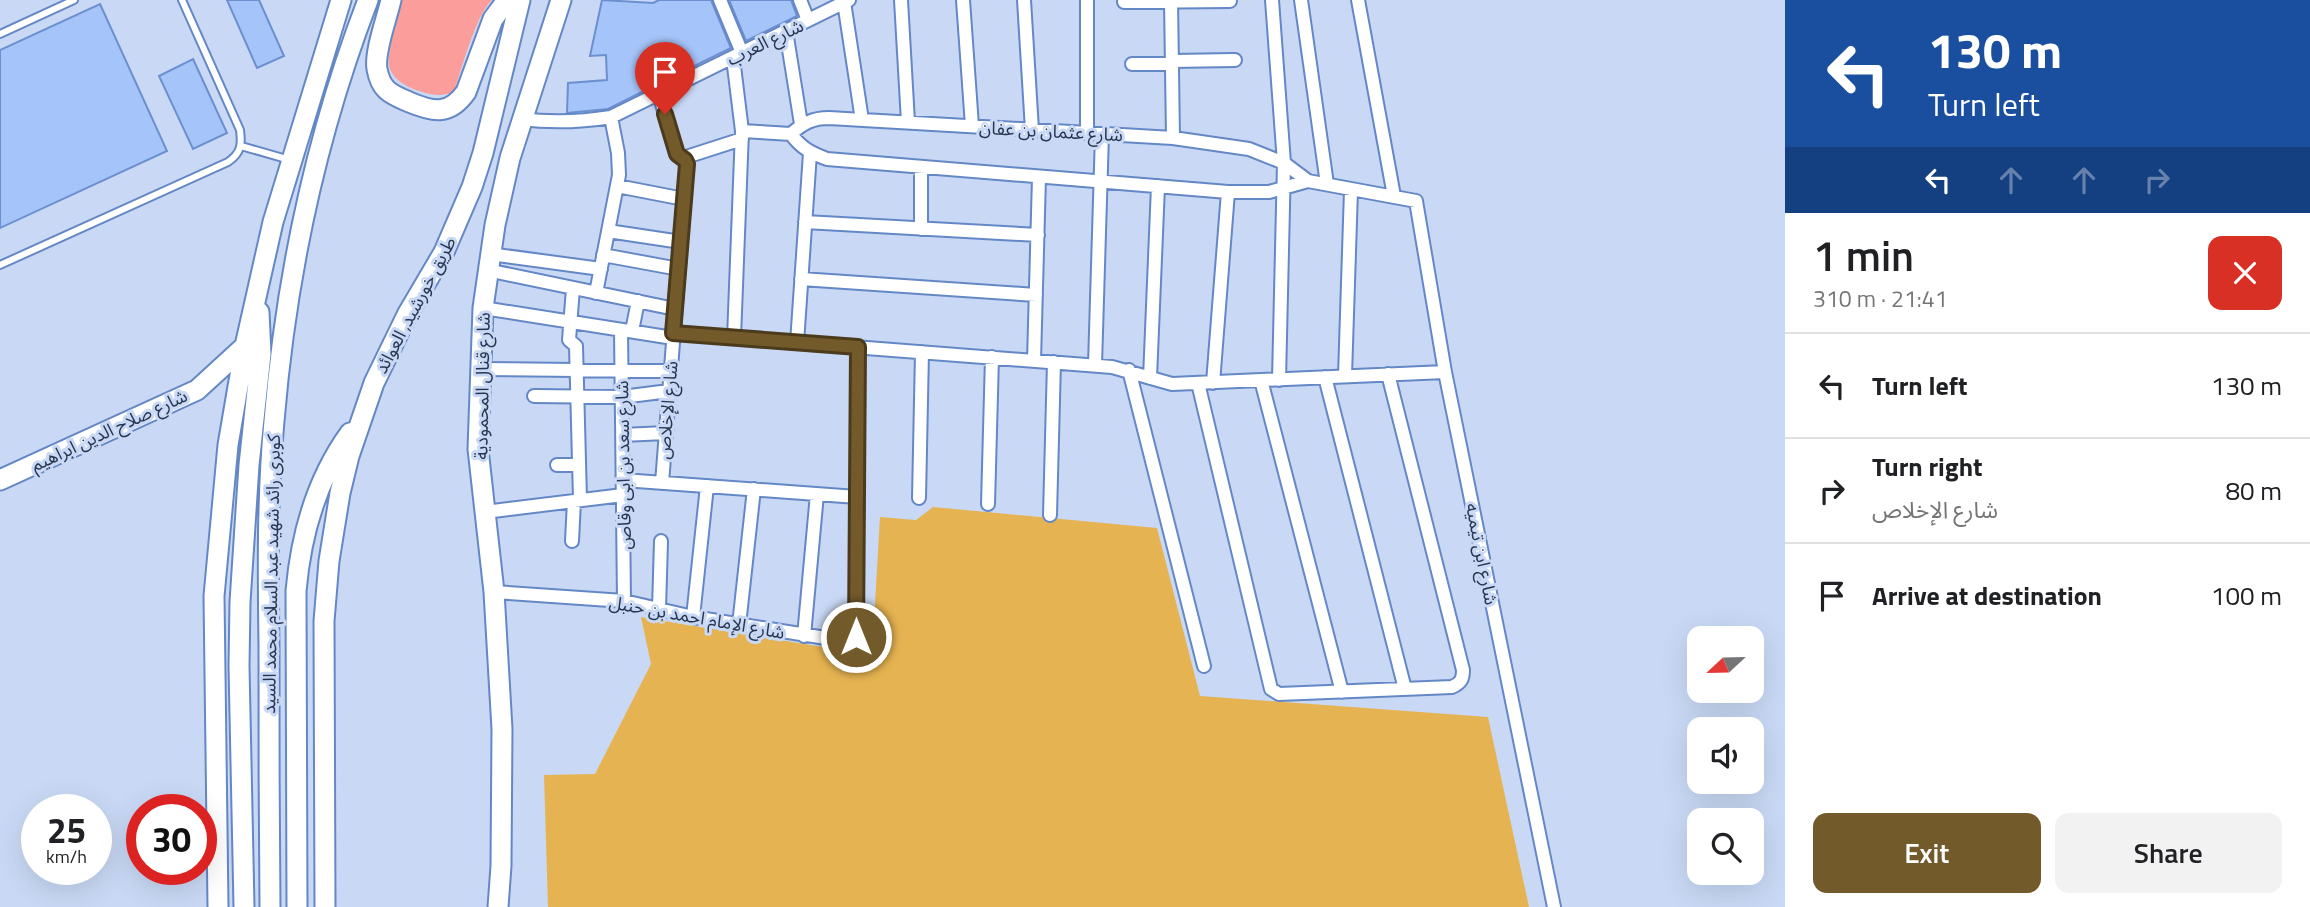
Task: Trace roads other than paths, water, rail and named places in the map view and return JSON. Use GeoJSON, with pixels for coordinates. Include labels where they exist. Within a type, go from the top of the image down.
{"type":"FeatureCollection","features":[{"type":"Feature","properties":{"kind":"main road"},"geometry":{"type":"LineString","coordinates":[[218,907],[214,596],[228,445],[245,346],[273,222],[341,0]]}},
{"type":"Feature","properties":{"kind":"main road","name":"كوبرى رائد شهيد عبد السلام محمد السيد"},"geometry":{"type":"LineString","coordinates":[[270,907],[268,543],[280,363],[296,254],[318,156],[346,60],[368,0]]}},
{"type":"Feature","properties":{"kind":"main road"},"geometry":{"type":"LineString","coordinates":[[391,0],[376,62],[379,78],[388,93],[429,110],[441,110],[460,101],[466,92],[493,19],[507,0]]}},
{"type":"Feature","properties":{"kind":"main road","name":"طريق خورشيد, العوائد"},"geometry":{"type":"LineString","coordinates":[[325,907],[326,591],[340,493],[361,419],[390,348],[444,252],[472,187],[483,153],[520,0]]}},
{"type":"Feature","properties":{"kind":"main road","name":"شارع قنال المحمودية"},"geometry":{"type":"LineString","coordinates":[[498,907],[502,729],[494,593],[478,449],[483,307],[500,198],[521,119],[561,0]]}},
{"type":"Feature","properties":{"kind":"main road"},"geometry":{"type":"LineString","coordinates":[[244,907],[239,654],[245,514],[261,354],[256,297]]}},
{"type":"Feature","properties":{"kind":"main road","name":"شارع صلاح الدين ابراهيم"},"geometry":{"type":"LineString","coordinates":[[0,481],[197,390],[245,346]]}},
{"type":"Feature","properties":{"kind":"main road","name":"كوبرى رائد شهيد عبد السلام محمد السيد"},"geometry":{"type":"LineString","coordinates":[[297,907],[298,565],[317,493],[336,454],[361,419]]}},
{"type":"Feature","properties":{"kind":"street"},"geometry":{"type":"LineString","coordinates":[[720,0],[737,55],[742,135],[734,338]]}},
{"type":"Feature","properties":{"kind":"street"},"geometry":{"type":"LineString","coordinates":[[800,0],[808,20]]}},
{"type":"Feature","properties":{"kind":"street"},"geometry":{"type":"LineString","coordinates":[[901,0],[908,122]]}},
{"type":"Feature","properties":{"kind":"street"},"geometry":{"type":"LineString","coordinates":[[962,0],[972,126]]}},
{"type":"Feature","properties":{"kind":"street"},"geometry":{"type":"LineString","coordinates":[[1024,0],[1032,130]]}},
{"type":"Feature","properties":{"kind":"street"},"geometry":{"type":"LineString","coordinates":[[1087,0],[1087,133]]}},
{"type":"Feature","properties":{"kind":"street"},"geometry":{"type":"LineString","coordinates":[[1272,0],[1284,163],[1279,380]]}},
{"type":"Feature","properties":{"kind":"street"},"geometry":{"type":"LineString","coordinates":[[1301,0],[1327,184]]}},
{"type":"Feature","properties":{"kind":"street"},"geometry":{"type":"LineString","coordinates":[[1358,0],[1394,196]]}},
{"type":"Feature","properties":{"kind":"street","name":"شارع العرب"},"geometry":{"type":"LineString","coordinates":[[521,119],[581,122],[611,117],[846,1]]}},
{"type":"Feature","properties":{"kind":"street"},"geometry":{"type":"LineString","coordinates":[[846,1],[862,120]]}},
{"type":"Feature","properties":{"kind":"street"},"geometry":{"type":"LineString","coordinates":[[1171,1],[1173,138]]}},
{"type":"Feature","properties":{"kind":"street"},"geometry":{"type":"LineString","coordinates":[[1124,2],[1230,1]]}},
{"type":"Feature","properties":{"kind":"street"},"geometry":{"type":"LineString","coordinates":[[683,158],[742,135],[791,134],[802,124],[786,31]]}},
{"type":"Feature","properties":{"kind":"street","name":"شارع الإخلاص"},"geometry":{"type":"LineString","coordinates":[[654,58],[677,154],[687,164],[662,483]]}},
{"type":"Feature","properties":{"kind":"street"},"geometry":{"type":"LineString","coordinates":[[1132,64],[1235,60]]}},
{"type":"Feature","properties":{"kind":"street"},"geometry":{"type":"LineString","coordinates":[[596,293],[619,164],[611,117]]}},
{"type":"Feature","properties":{"kind":"street","name":"شارع عثمان بن عفان"},"geometry":{"type":"LineString","coordinates":[[802,124],[815,118],[1173,138],[1249,149],[1284,163],[1308,181]]}},
{"type":"Feature","properties":{"kind":"street"},"geometry":{"type":"LineString","coordinates":[[791,134],[799,145],[810,153],[797,343]]}},
{"type":"Feature","properties":{"kind":"street"},"geometry":{"type":"LineString","coordinates":[[1095,365],[1102,134]]}},
{"type":"Feature","properties":{"kind":"street","name":"شارع عثمان بن عفان"},"geometry":{"type":"LineString","coordinates":[[810,153],[827,159],[1228,192],[1269,192],[1308,181],[1415,200]]}},
{"type":"Feature","properties":{"kind":"street"},"geometry":{"type":"LineString","coordinates":[[920,167],[921,229]]}},
{"type":"Feature","properties":{"kind":"street"},"geometry":{"type":"LineString","coordinates":[[1034,360],[1039,177]]}},
{"type":"Feature","properties":{"kind":"street"},"geometry":{"type":"LineString","coordinates":[[617,186],[684,199]]}},
{"type":"Feature","properties":{"kind":"street"},"geometry":{"type":"LineString","coordinates":[[1150,378],[1158,186]]}},
{"type":"Feature","properties":{"kind":"street"},"geometry":{"type":"LineString","coordinates":[[1345,376],[1351,190]]}},
{"type":"Feature","properties":{"kind":"street"},"geometry":{"type":"LineString","coordinates":[[1213,383],[1228,192]]}},
{"type":"Feature","properties":{"kind":"street","name":"شارع ابن تيميه"},"geometry":{"type":"LineString","coordinates":[[1415,200],[1445,372],[1554,907]]}},
{"type":"Feature","properties":{"kind":"street"},"geometry":{"type":"LineString","coordinates":[[805,222],[1038,235]]}},
{"type":"Feature","properties":{"kind":"street"},"geometry":{"type":"LineString","coordinates":[[608,231],[681,242]]}},
{"type":"Feature","properties":{"kind":"street"},"geometry":{"type":"LineString","coordinates":[[603,255],[679,269]]}},
{"type":"Feature","properties":{"kind":"street"},"geometry":{"type":"LineString","coordinates":[[489,262],[601,269]]}},
{"type":"Feature","properties":{"kind":"street"},"geometry":{"type":"LineString","coordinates":[[489,262],[573,288],[675,309]]}},
{"type":"Feature","properties":{"kind":"street"},"geometry":{"type":"LineString","coordinates":[[802,279],[1036,295]]}},
{"type":"Feature","properties":{"kind":"street"},"geometry":{"type":"LineString","coordinates":[[572,541],[579,466],[576,346],[569,340],[573,288]]}},
{"type":"Feature","properties":{"kind":"street","name":"شارع سعد بن ابى وقاص"},"geometry":{"type":"LineString","coordinates":[[624,601],[621,371],[626,330],[638,301]]}},
{"type":"Feature","properties":{"kind":"street"},"geometry":{"type":"LineString","coordinates":[[483,307],[673,336],[734,338],[1095,365],[1129,370],[1172,384],[1445,372]]}},
{"type":"Feature","properties":{"kind":"street"},"geometry":{"type":"LineString","coordinates":[[623,480],[857,497],[858,347]]}},
{"type":"Feature","properties":{"kind":"street"},"geometry":{"type":"LineString","coordinates":[[919,498],[922,352]]}},
{"type":"Feature","properties":{"kind":"street"},"geometry":{"type":"LineString","coordinates":[[988,503],[992,357]]}},
{"type":"Feature","properties":{"kind":"street"},"geometry":{"type":"LineString","coordinates":[[1050,515],[1054,362]]}},
{"type":"Feature","properties":{"kind":"street"},"geometry":{"type":"LineString","coordinates":[[481,369],[670,371]]}},
{"type":"Feature","properties":{"kind":"street"},"geometry":{"type":"LineString","coordinates":[[1129,370],[1203,666]]}},
{"type":"Feature","properties":{"kind":"street"},"geometry":{"type":"LineString","coordinates":[[1198,383],[1271,689],[1279,694],[1452,687],[1459,684],[1463,678],[1463,670],[1388,374]]}},
{"type":"Feature","properties":{"kind":"street"},"geometry":{"type":"LineString","coordinates":[[1325,377],[1405,689]]}},
{"type":"Feature","properties":{"kind":"street"},"geometry":{"type":"LineString","coordinates":[[1261,380],[1342,692]]}},
{"type":"Feature","properties":{"kind":"street"},"geometry":{"type":"LineString","coordinates":[[534,396],[622,397],[669,391]]}},
{"type":"Feature","properties":{"kind":"street"},"geometry":{"type":"LineString","coordinates":[[622,435],[666,433]]}},
{"type":"Feature","properties":{"kind":"street"},"geometry":{"type":"LineString","coordinates":[[557,465],[579,466]]}},
{"type":"Feature","properties":{"kind":"street"},"geometry":{"type":"LineString","coordinates":[[693,617],[706,486]]}},
{"type":"Feature","properties":{"kind":"street"},"geometry":{"type":"LineString","coordinates":[[739,625],[754,489]]}},
{"type":"Feature","properties":{"kind":"street"},"geometry":{"type":"LineString","coordinates":[[804,636],[817,494]]}},
{"type":"Feature","properties":{"kind":"street"},"geometry":{"type":"LineString","coordinates":[[485,512],[623,495]]}},
{"type":"Feature","properties":{"kind":"street","name":"شارع الإمام احمد بن حنبل"},"geometry":{"type":"LineString","coordinates":[[494,593],[624,601],[693,617],[848,643],[856,637],[857,497]]}},
{"type":"Feature","properties":{"kind":"street"},"geometry":{"type":"LineString","coordinates":[[659,609],[661,541]]}},
{"type":"Feature","properties":{"kind":"lane"},"geometry":{"type":"LineString","coordinates":[[0,34],[74,0]]}},
{"type":"Feature","properties":{"kind":"lane"},"geometry":{"type":"LineString","coordinates":[[0,265],[228,162],[240,151],[240,130],[182,0]]}},
{"type":"Feature","properties":{"kind":"lane"},"geometry":{"type":"LineString","coordinates":[[241,146],[292,161]]}}]}
